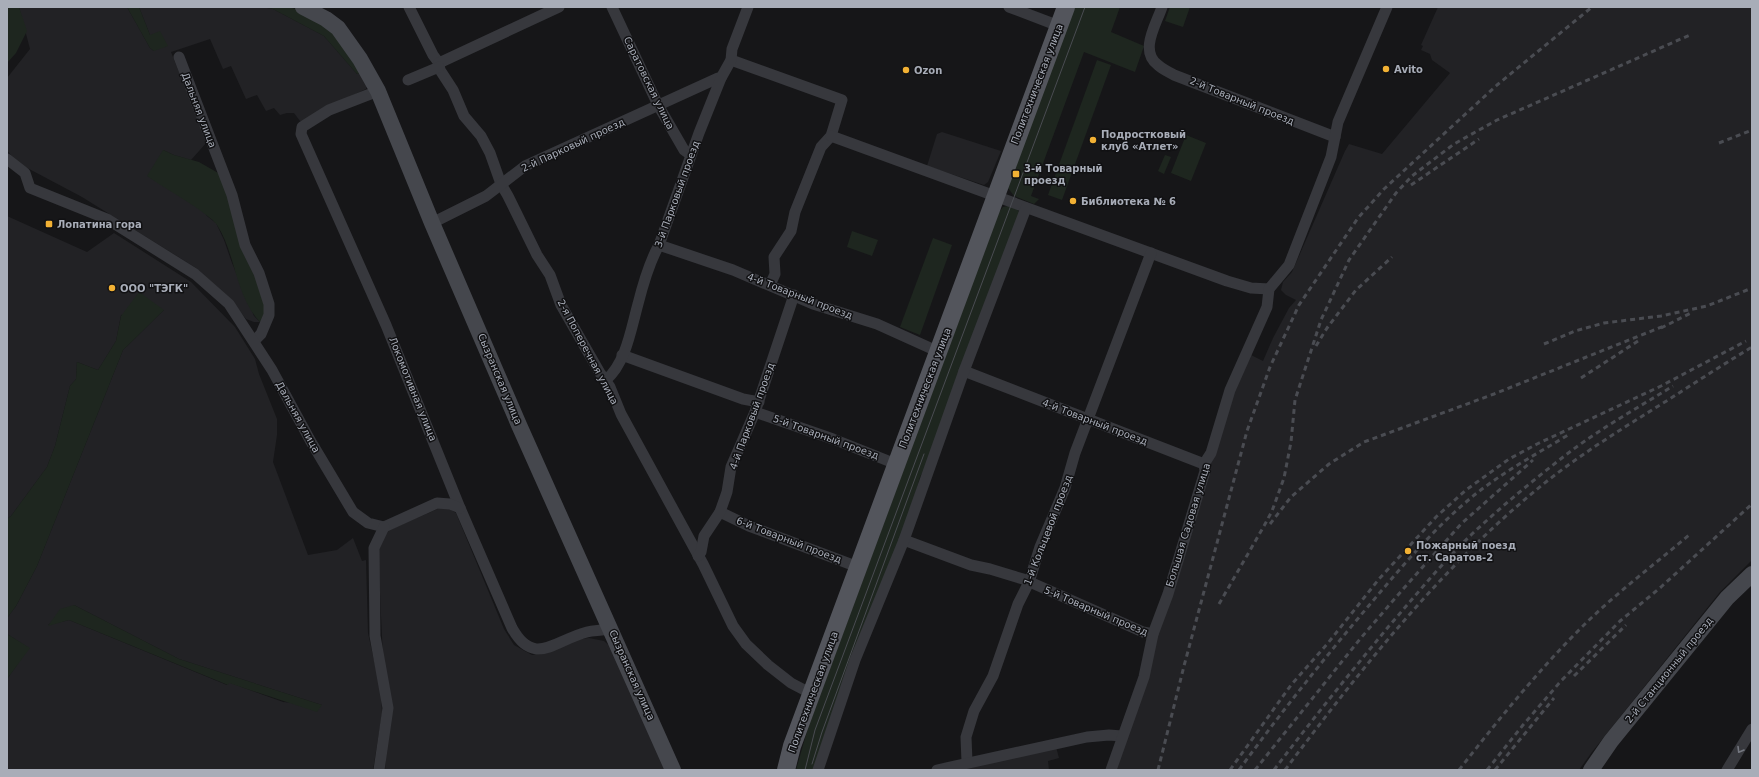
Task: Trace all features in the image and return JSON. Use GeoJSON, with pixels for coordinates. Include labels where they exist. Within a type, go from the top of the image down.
{"type":"FeatureCollection","features":[{"type":"Feature","properties":{"kind":"main road","name":"Политехническая улица"},"geometry":{"type":"LineString","coordinates":[[786,770],[792,746],[1066,7]]}},
{"type":"Feature","properties":{"kind":"street","name":"Сызранская улица"},"geometry":{"type":"LineString","coordinates":[[304,7],[326,19],[338,28],[360,58],[378,91],[432,223],[519,425],[611,628],[673,770]]}},
{"type":"Feature","properties":{"kind":"street","name":"2-я Поперечная улица"},"geometry":{"type":"LineString","coordinates":[[409,7],[433,55],[453,90],[464,116],[481,136],[487,147],[501,184],[537,256],[550,275],[562,305],[600,373],[606,380],[621,414],[698,556],[732,626],[746,644],[768,665],[791,683],[812,694]]}},
{"type":"Feature","properties":{"kind":"street"},"geometry":{"type":"LineString","coordinates":[[408,80],[559,7]]}},
{"type":"Feature","properties":{"kind":"street","name":"Саратовская улица"},"geometry":{"type":"LineString","coordinates":[[612,7],[658,105],[684,150],[691,155]]}},
{"type":"Feature","properties":{"kind":"street","name":"3-й Парковый проезд"},"geometry":{"type":"LineString","coordinates":[[606,380],[613,374],[622,355],[634,323],[638,303],[653,256],[659,245],[691,155],[721,78],[731,60],[732,49],[748,7]]}},
{"type":"Feature","properties":{"kind":"street"},"geometry":{"type":"LineString","coordinates":[[1009,7],[1059,26]]}},
{"type":"Feature","properties":{"kind":"street","name":"2-й Товарный проезд"},"geometry":{"type":"LineString","coordinates":[[1162,7],[1148,46],[1152,59],[1158,66],[1174,75],[1335,137]]}},
{"type":"Feature","properties":{"kind":"street"},"geometry":{"type":"LineString","coordinates":[[831,136],[1227,281],[1251,288],[1269,289],[1289,265],[1331,157],[1338,122],[1387,7]]}},
{"type":"Feature","properties":{"kind":"street","name":"Дальняя улица"},"geometry":{"type":"LineString","coordinates":[[179,57],[232,195],[245,245],[259,272],[269,304],[268,315],[262,334],[254,341],[353,512],[368,523],[384,527]]}},
{"type":"Feature","properties":{"kind":"street"},"geometry":{"type":"LineString","coordinates":[[731,60],[842,100],[831,136],[821,147],[795,212],[791,231],[774,257],[775,274],[770,285]]}},
{"type":"Feature","properties":{"kind":"street","name":"2-й Парковый проезд"},"geometry":{"type":"LineString","coordinates":[[432,223],[486,196],[525,166],[718,78],[721,78]]}},
{"type":"Feature","properties":{"kind":"street","name":"Локомотивная улица"},"geometry":{"type":"LineString","coordinates":[[378,91],[329,110],[302,127],[301,134],[386,325],[460,508],[512,628],[519,640],[529,648],[544,649],[588,631],[602,631],[611,628]]}},
{"type":"Feature","properties":{"kind":"street"},"geometry":{"type":"LineString","coordinates":[[7,160],[25,173],[30,188],[107,219],[195,274],[229,304],[254,341]]}},
{"type":"Feature","properties":{"kind":"street"},"geometry":{"type":"LineString","coordinates":[[818,770],[855,660],[904,540],[964,371],[1026,208]]}},
{"type":"Feature","properties":{"kind":"street","name":"4-й Товарный проезд"},"geometry":{"type":"LineString","coordinates":[[659,245],[734,270],[813,304],[876,324],[938,352]]}},
{"type":"Feature","properties":{"kind":"street","name":"1-й Кольцевой проезд"},"geometry":{"type":"LineString","coordinates":[[967,762],[966,737],[974,711],[993,676],[1018,604],[1029,582],[1040,547],[1065,488],[1075,453],[1151,253]]}},
{"type":"Feature","properties":{"kind":"street","name":"Большая Садовая улица"},"geometry":{"type":"LineString","coordinates":[[1111,770],[1144,677],[1153,634],[1172,579],[1204,471],[1204,464],[1211,453],[1230,390],[1267,307],[1269,289]]}},
{"type":"Feature","properties":{"kind":"street","name":"4-й Парковый проезд"},"geometry":{"type":"LineString","coordinates":[[698,556],[701,552],[704,536],[720,512],[727,492],[732,467],[757,407],[794,295]]}},
{"type":"Feature","properties":{"kind":"street","name":"5-й Товарный проезд"},"geometry":{"type":"LineString","coordinates":[[622,355],[743,399],[757,407],[896,464]]}},
{"type":"Feature","properties":{"kind":"street","name":"4-й Товарный проезд"},"geometry":{"type":"LineString","coordinates":[[964,371],[1039,401],[1089,418],[1204,464]]}},
{"type":"Feature","properties":{"kind":"street"},"geometry":{"type":"LineString","coordinates":[[379,770],[388,708],[375,636],[374,548],[384,527],[437,503],[450,504],[460,508]]}},
{"type":"Feature","properties":{"kind":"street","name":"6-й Товарный проезд"},"geometry":{"type":"LineString","coordinates":[[720,512],[749,526],[858,567]]}},
{"type":"Feature","properties":{"kind":"street","name":"5-й Товарный проезд"},"geometry":{"type":"LineString","coordinates":[[904,540],[971,565],[990,569],[1029,582],[1143,632],[1153,634]]}},
{"type":"Feature","properties":{"kind":"street","name":"2-й Станционный проезд"},"geometry":{"type":"LineString","coordinates":[[1591,770],[1611,741],[1727,598],[1752,574]]}},
{"type":"Feature","properties":{"kind":"street"},"geometry":{"type":"LineString","coordinates":[[1727,770],[1752,729]]}},
{"type":"Feature","properties":{"kind":"street"},"geometry":{"type":"LineString","coordinates":[[937,770],[967,762],[1087,737],[1109,735],[1122,736]]}},
{"type":"Feature","properties":{"kind":"shaded area"},"geometry":{"type":"Polygon","coordinates":[[[7,7],[19,7],[27,31],[16,53],[7,63],[7,7]]]}},
{"type":"Feature","properties":{"kind":"shaded area"},"geometry":{"type":"Polygon","coordinates":[[[19,7],[127,7],[150,48],[154,51],[150,35],[139,7],[262,7],[273,9],[324,36],[357,74],[362,73],[368,84],[366,89],[324,109],[304,121],[300,121],[294,113],[280,115],[274,108],[266,111],[257,95],[246,99],[231,66],[223,69],[210,39],[171,52],[207,142],[191,160],[163,150],[207,216],[216,223],[254,316],[260,322],[254,322],[246,319],[229,298],[196,268],[82,197],[16,162],[7,150],[7,78],[30,49],[19,7]]]}},
{"type":"Feature","properties":{"kind":"shaded area"},"geometry":{"type":"Polygon","coordinates":[[[127,7],[139,7],[150,35],[160,31],[168,46],[154,51],[150,48],[127,7]]]}},
{"type":"Feature","properties":{"kind":"shaded area"},"geometry":{"type":"Polygon","coordinates":[[[262,7],[289,7],[299,10],[334,33],[362,73],[357,74],[324,36],[273,9],[262,7]]]}},
{"type":"Feature","properties":{"kind":"shaded area"},"geometry":{"type":"Polygon","coordinates":[[[1074,7],[1120,7],[1111,32],[1144,46],[1135,72],[1084,52],[1031,196],[1039,199],[1034,204],[1014,196],[1008,188],[1074,7]]]}},
{"type":"Feature","properties":{"kind":"shaded area"},"geometry":{"type":"Polygon","coordinates":[[[1170,7],[1190,7],[1183,27],[1165,21],[1170,7]]]}},
{"type":"Feature","properties":{"kind":"shaded area"},"geometry":{"type":"Polygon","coordinates":[[[1438,7],[1752,7],[1752,560],[1720,592],[1579,770],[1115,770],[1209,465],[1234,392],[1251,355],[1263,361],[1289,308],[1296,300],[1286,295],[1281,290],[1283,282],[1292,272],[1349,144],[1382,154],[1450,73],[1432,60],[1430,54],[1421,50],[1423,46],[1421,45],[1438,7]]]}},
{"type":"Feature","properties":{"kind":"shaded area"},"geometry":{"type":"Polygon","coordinates":[[[1097,60],[1111,65],[1062,200],[1048,195],[1097,60]]]}},
{"type":"Feature","properties":{"kind":"shaded area"},"geometry":{"type":"Polygon","coordinates":[[[942,132],[1001,151],[988,182],[984,185],[927,166],[937,134],[942,132]]]}},
{"type":"Feature","properties":{"kind":"shaded area"},"geometry":{"type":"Polygon","coordinates":[[[1186,135],[1206,143],[1191,181],[1171,173],[1186,135]]]}},
{"type":"Feature","properties":{"kind":"shaded area"},"geometry":{"type":"Polygon","coordinates":[[[163,150],[174,155],[199,162],[220,174],[256,273],[265,304],[264,319],[260,322],[245,300],[228,249],[217,225],[195,207],[147,176],[163,150]]]}},
{"type":"Feature","properties":{"kind":"shaded area"},"geometry":{"type":"Polygon","coordinates":[[[1165,155],[1171,157],[1164,174],[1158,171],[1165,155]]]}},
{"type":"Feature","properties":{"kind":"shaded area"},"geometry":{"type":"Polygon","coordinates":[[[1008,206],[1017,209],[1020,213],[929,460],[920,477],[912,506],[815,770],[796,770],[808,728],[999,212],[1003,207],[1008,206]]]}},
{"type":"Feature","properties":{"kind":"shaded area"},"geometry":{"type":"Polygon","coordinates":[[[7,216],[87,252],[114,233],[191,282],[235,327],[255,359],[259,374],[277,419],[277,435],[273,462],[308,555],[337,550],[353,538],[362,561],[366,560],[368,633],[381,692],[382,714],[373,770],[7,770],[7,679],[29,648],[7,634],[7,618],[16,606],[37,566],[123,350],[164,310],[121,315],[116,341],[98,370],[77,362],[76,379],[70,386],[55,446],[47,467],[11,516],[7,519],[7,216]],[[74,605],[48,625],[69,620],[227,685],[228,682],[283,702],[322,705],[179,659],[74,605]]]}},
{"type":"Feature","properties":{"kind":"shaded area"},"geometry":{"type":"Polygon","coordinates":[[[852,231],[878,240],[872,256],[847,247],[852,231]]]}},
{"type":"Feature","properties":{"kind":"shaded area"},"geometry":{"type":"Polygon","coordinates":[[[933,238],[952,245],[920,335],[900,327],[933,238]]]}},
{"type":"Feature","properties":{"kind":"shaded area"},"geometry":{"type":"Polygon","coordinates":[[[139,292],[164,310],[123,350],[37,566],[16,606],[7,618],[7,519],[11,516],[47,467],[55,446],[70,386],[76,379],[77,362],[98,370],[116,341],[121,316],[139,292]]]}},
{"type":"Feature","properties":{"kind":"shaded area"},"geometry":{"type":"Polygon","coordinates":[[[440,508],[450,509],[456,513],[504,629],[514,645],[532,655],[541,654],[580,639],[589,638],[604,641],[613,649],[668,770],[385,770],[387,744],[378,551],[382,539],[389,530],[440,508]]]}},
{"type":"Feature","properties":{"kind":"shaded area"},"geometry":{"type":"Polygon","coordinates":[[[74,605],[179,659],[322,705],[317,712],[229,683],[228,685],[69,620],[48,626],[60,609],[74,605]]]}},
{"type":"Feature","properties":{"kind":"shaded area"},"geometry":{"type":"Polygon","coordinates":[[[7,634],[30,648],[7,679],[7,634]]]}},
{"type":"Feature","properties":{"kind":"shaded area"},"geometry":{"type":"Polygon","coordinates":[[[1056,747],[1059,758],[1048,761],[1049,770],[958,770],[1056,747]]]}},
{"type":"Feature","properties":{"kind":"tram line"},"geometry":{"type":"LineString","coordinates":[[805,770],[815,730],[1085,7]]}},
{"type":"Feature","properties":{"kind":"tram line"},"geometry":{"type":"LineString","coordinates":[[812,764],[822,732],[924,454]]}},
{"type":"Feature","properties":{"kind":"railway"},"geometry":{"type":"LineString","coordinates":[[1158,770],[1184,666],[1247,431],[1270,367],[1299,305],[1358,218],[1384,189],[1497,85],[1592,7]]}},
{"type":"Feature","properties":{"kind":"railway"},"geometry":{"type":"LineString","coordinates":[[1219,604],[1272,511],[1284,478],[1291,442],[1295,400],[1321,320],[1349,260],[1396,193],[1412,176],[1454,144],[1497,120],[1690,35]]}},
{"type":"Feature","properties":{"kind":"railway"},"geometry":{"type":"LineString","coordinates":[[1719,143],[1752,130]]}},
{"type":"Feature","properties":{"kind":"railway"},"geometry":{"type":"LineString","coordinates":[[1411,185],[1479,139]]}},
{"type":"Feature","properties":{"kind":"railway"},"geometry":{"type":"LineString","coordinates":[[1316,346],[1327,328],[1356,290],[1392,257]]}},
{"type":"Feature","properties":{"kind":"railway"},"geometry":{"type":"LineString","coordinates":[[1544,344],[1575,331],[1604,323],[1661,316],[1707,306],[1752,288]]}},
{"type":"Feature","properties":{"kind":"railway"},"geometry":{"type":"LineString","coordinates":[[1661,328],[1693,312]]}},
{"type":"Feature","properties":{"kind":"railway"},"geometry":{"type":"LineString","coordinates":[[1270,524],[1291,497],[1329,464],[1364,442],[1494,394],[1664,326]]}},
{"type":"Feature","properties":{"kind":"railway"},"geometry":{"type":"LineString","coordinates":[[1581,378],[1638,341]]}},
{"type":"Feature","properties":{"kind":"railway"},"geometry":{"type":"LineString","coordinates":[[1230,770],[1291,685],[1328,643],[1379,579],[1436,517],[1466,490],[1509,459],[1537,444],[1661,386],[1746,341]]}},
{"type":"Feature","properties":{"kind":"railway"},"geometry":{"type":"LineString","coordinates":[[1285,770],[1370,661],[1430,591],[1495,526],[1545,482],[1579,457],[1752,347]]}},
{"type":"Feature","properties":{"kind":"railway"},"geometry":{"type":"LineString","coordinates":[[1274,770],[1302,733],[1389,626],[1472,534],[1520,491],[1583,442],[1608,425],[1673,386]]}},
{"type":"Feature","properties":{"kind":"railway"},"geometry":{"type":"LineString","coordinates":[[1239,770],[1333,648],[1416,551],[1443,523],[1483,488],[1518,464],[1568,435]]}},
{"type":"Feature","properties":{"kind":"railway"},"geometry":{"type":"LineString","coordinates":[[1255,770],[1360,639],[1461,524],[1533,460]]}},
{"type":"Feature","properties":{"kind":"railway"},"geometry":{"type":"LineString","coordinates":[[1487,770],[1561,681],[1620,621],[1661,587],[1752,504]]}},
{"type":"Feature","properties":{"kind":"railway"},"geometry":{"type":"LineString","coordinates":[[1459,770],[1520,694],[1570,639],[1612,599],[1689,535]]}},
{"type":"Feature","properties":{"kind":"railway"},"geometry":{"type":"LineString","coordinates":[[1574,676],[1626,625]]}},
{"type":"Feature","properties":{"kind":"railway"},"geometry":{"type":"LineString","coordinates":[[1495,770],[1554,698]]}},
{"type":"Feature","properties":{"kind":"place","name":"Avito"},"geometry":{"type":"Point","coordinates":[1386,69]}},
{"type":"Feature","properties":{"kind":"place","name":"Ozon"},"geometry":{"type":"Point","coordinates":[906,70]}},
{"type":"Feature","properties":{"kind":"place","name":"Подростковый клуб «Атлет»"},"geometry":{"type":"Point","coordinates":[1093,140]}},
{"type":"Feature","properties":{"kind":"place","name":"3-й Товарный проезд"},"geometry":{"type":"Point","coordinates":[1016,174]}},
{"type":"Feature","properties":{"kind":"place","name":"Библиотека № 6"},"geometry":{"type":"Point","coordinates":[1073,201]}},
{"type":"Feature","properties":{"kind":"place","name":"Лопатина гора"},"geometry":{"type":"Point","coordinates":[49,224]}},
{"type":"Feature","properties":{"kind":"place","name":"ООО \"ТЭГК\""},"geometry":{"type":"Point","coordinates":[112,288]}},
{"type":"Feature","properties":{"kind":"place","name":"Пожарный поезд ст. Саратов-2"},"geometry":{"type":"Point","coordinates":[1408,551]}}]}
